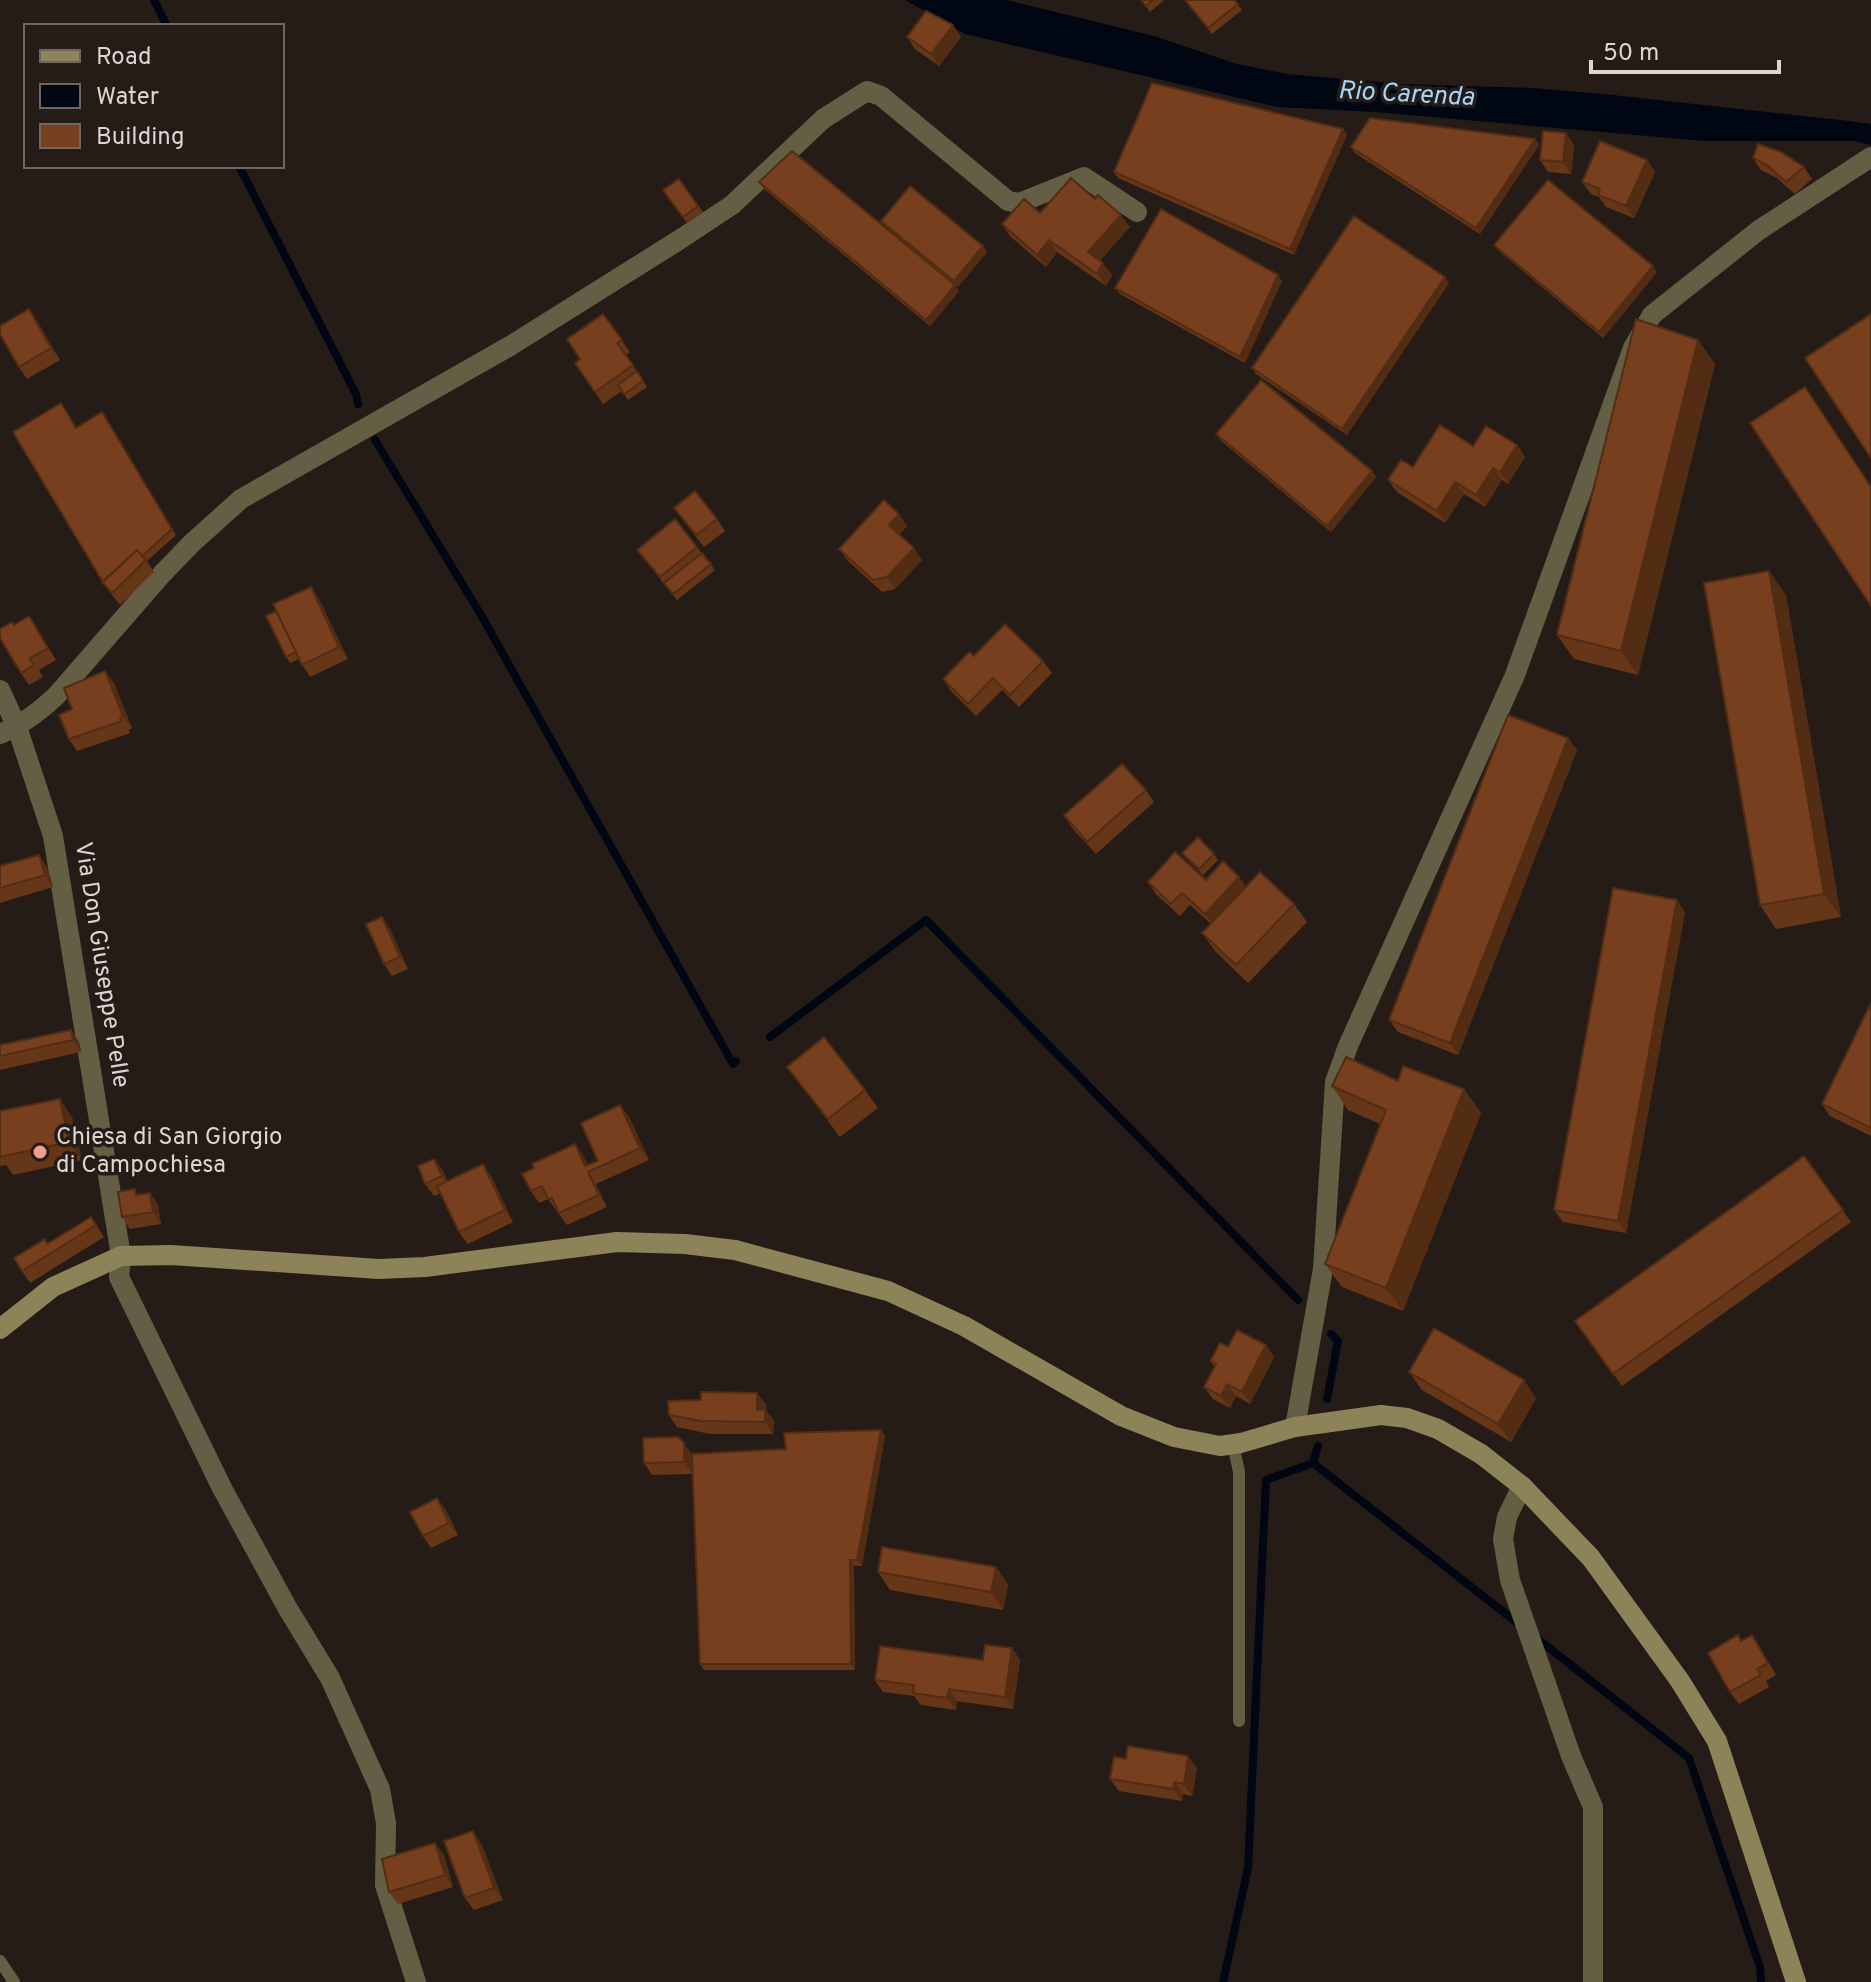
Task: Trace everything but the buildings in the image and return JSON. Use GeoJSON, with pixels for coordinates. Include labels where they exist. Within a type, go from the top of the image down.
{"type":"FeatureCollection","features":[{"type":"Feature","properties":{"kind":"main road"},"geometry":{"type":"LineString","coordinates":[[0,1329],[53,1287],[121,1256],[171,1255],[379,1269],[425,1267],[617,1242],[685,1244],[735,1250],[888,1291],[964,1326],[1121,1416],[1174,1437],[1220,1446],[1295,1427],[1381,1415],[1407,1418],[1438,1429],[1481,1454],[1522,1486],[1599,1569],[1680,1681],[1717,1741],[1796,1982]]}},
{"type":"Feature","properties":{"kind":"street"},"geometry":{"type":"LineString","coordinates":[[8,731],[38,713],[56,696],[162,574],[241,499],[510,346],[679,240],[732,205],[823,119],[867,91],[881,96],[1008,201],[1019,203],[1084,177],[1137,212]]}},
{"type":"Feature","properties":{"kind":"street"},"geometry":{"type":"LineString","coordinates":[[1295,1427],[1323,1269],[1335,1082],[1348,1046],[1515,675],[1633,348],[1652,315],[1759,230],[1871,157]]}},
{"type":"Feature","properties":{"kind":"street","name":"Via Don Giuseppe Pelle"},"geometry":{"type":"LineString","coordinates":[[0,690],[8,731],[53,836],[121,1256],[119,1277],[215,1474],[288,1609],[330,1678],[380,1789],[386,1823],[385,1885],[416,1982]]}},
{"type":"Feature","properties":{"kind":"street"},"geometry":{"type":"LineString","coordinates":[[1522,1486],[1507,1517],[1503,1539],[1510,1580],[1571,1756],[1593,1807],[1593,1982]]}},
{"type":"Feature","properties":{"kind":"lane"},"geometry":{"type":"LineString","coordinates":[[1233,1444],[1239,1472],[1239,1721]]}},
{"type":"Feature","properties":{"kind":"lane"},"geometry":{"type":"LineString","coordinates":[[0,1961],[14,1982]]}},
{"type":"Feature","properties":{"kind":"water"},"geometry":{"type":"Polygon","coordinates":[[[905,0],[1007,0],[1154,36],[1237,64],[1287,74],[1403,84],[1534,88],[1871,124],[1871,145],[1854,141],[1705,141],[1374,112],[1277,107],[965,34],[905,0]]]}},
{"type":"Feature","properties":{"kind":"waterway"},"geometry":{"type":"LineString","coordinates":[[154,0],[166,24]]}},
{"type":"Feature","properties":{"kind":"waterway"},"geometry":{"type":"LineString","coordinates":[[240,168],[356,394],[358,404]]}},
{"type":"Feature","properties":{"kind":"waterway"},"geometry":{"type":"LineString","coordinates":[[375,440],[481,615],[733,1064],[736,1061]]}},
{"type":"Feature","properties":{"kind":"waterway"},"geometry":{"type":"LineString","coordinates":[[770,1037],[926,920],[1298,1300]]}},
{"type":"Feature","properties":{"kind":"waterway","name":"Rio Carenda"},"geometry":{"type":"LineString","coordinates":[[1327,1399],[1338,1341],[1331,1334]]}},
{"type":"Feature","properties":{"kind":"waterway","name":"Rio Carenda"},"geometry":{"type":"LineString","coordinates":[[1313,1463],[1318,1446]]}},
{"type":"Feature","properties":{"kind":"waterway"},"geometry":{"type":"LineString","coordinates":[[1313,1463],[1520,1625]]}},
{"type":"Feature","properties":{"kind":"waterway"},"geometry":{"type":"LineString","coordinates":[[1223,1982],[1248,1868],[1266,1480],[1313,1463]]}},
{"type":"Feature","properties":{"kind":"waterway"},"geometry":{"type":"LineString","coordinates":[[1534,1636],[1689,1758],[1760,1967],[1761,1982]]}},
{"type":"Feature","properties":{"kind":"place","name":"Chiesa di San Giorgio di Campochiesa"},"geometry":{"type":"Point","coordinates":[40,1152]}}]}
